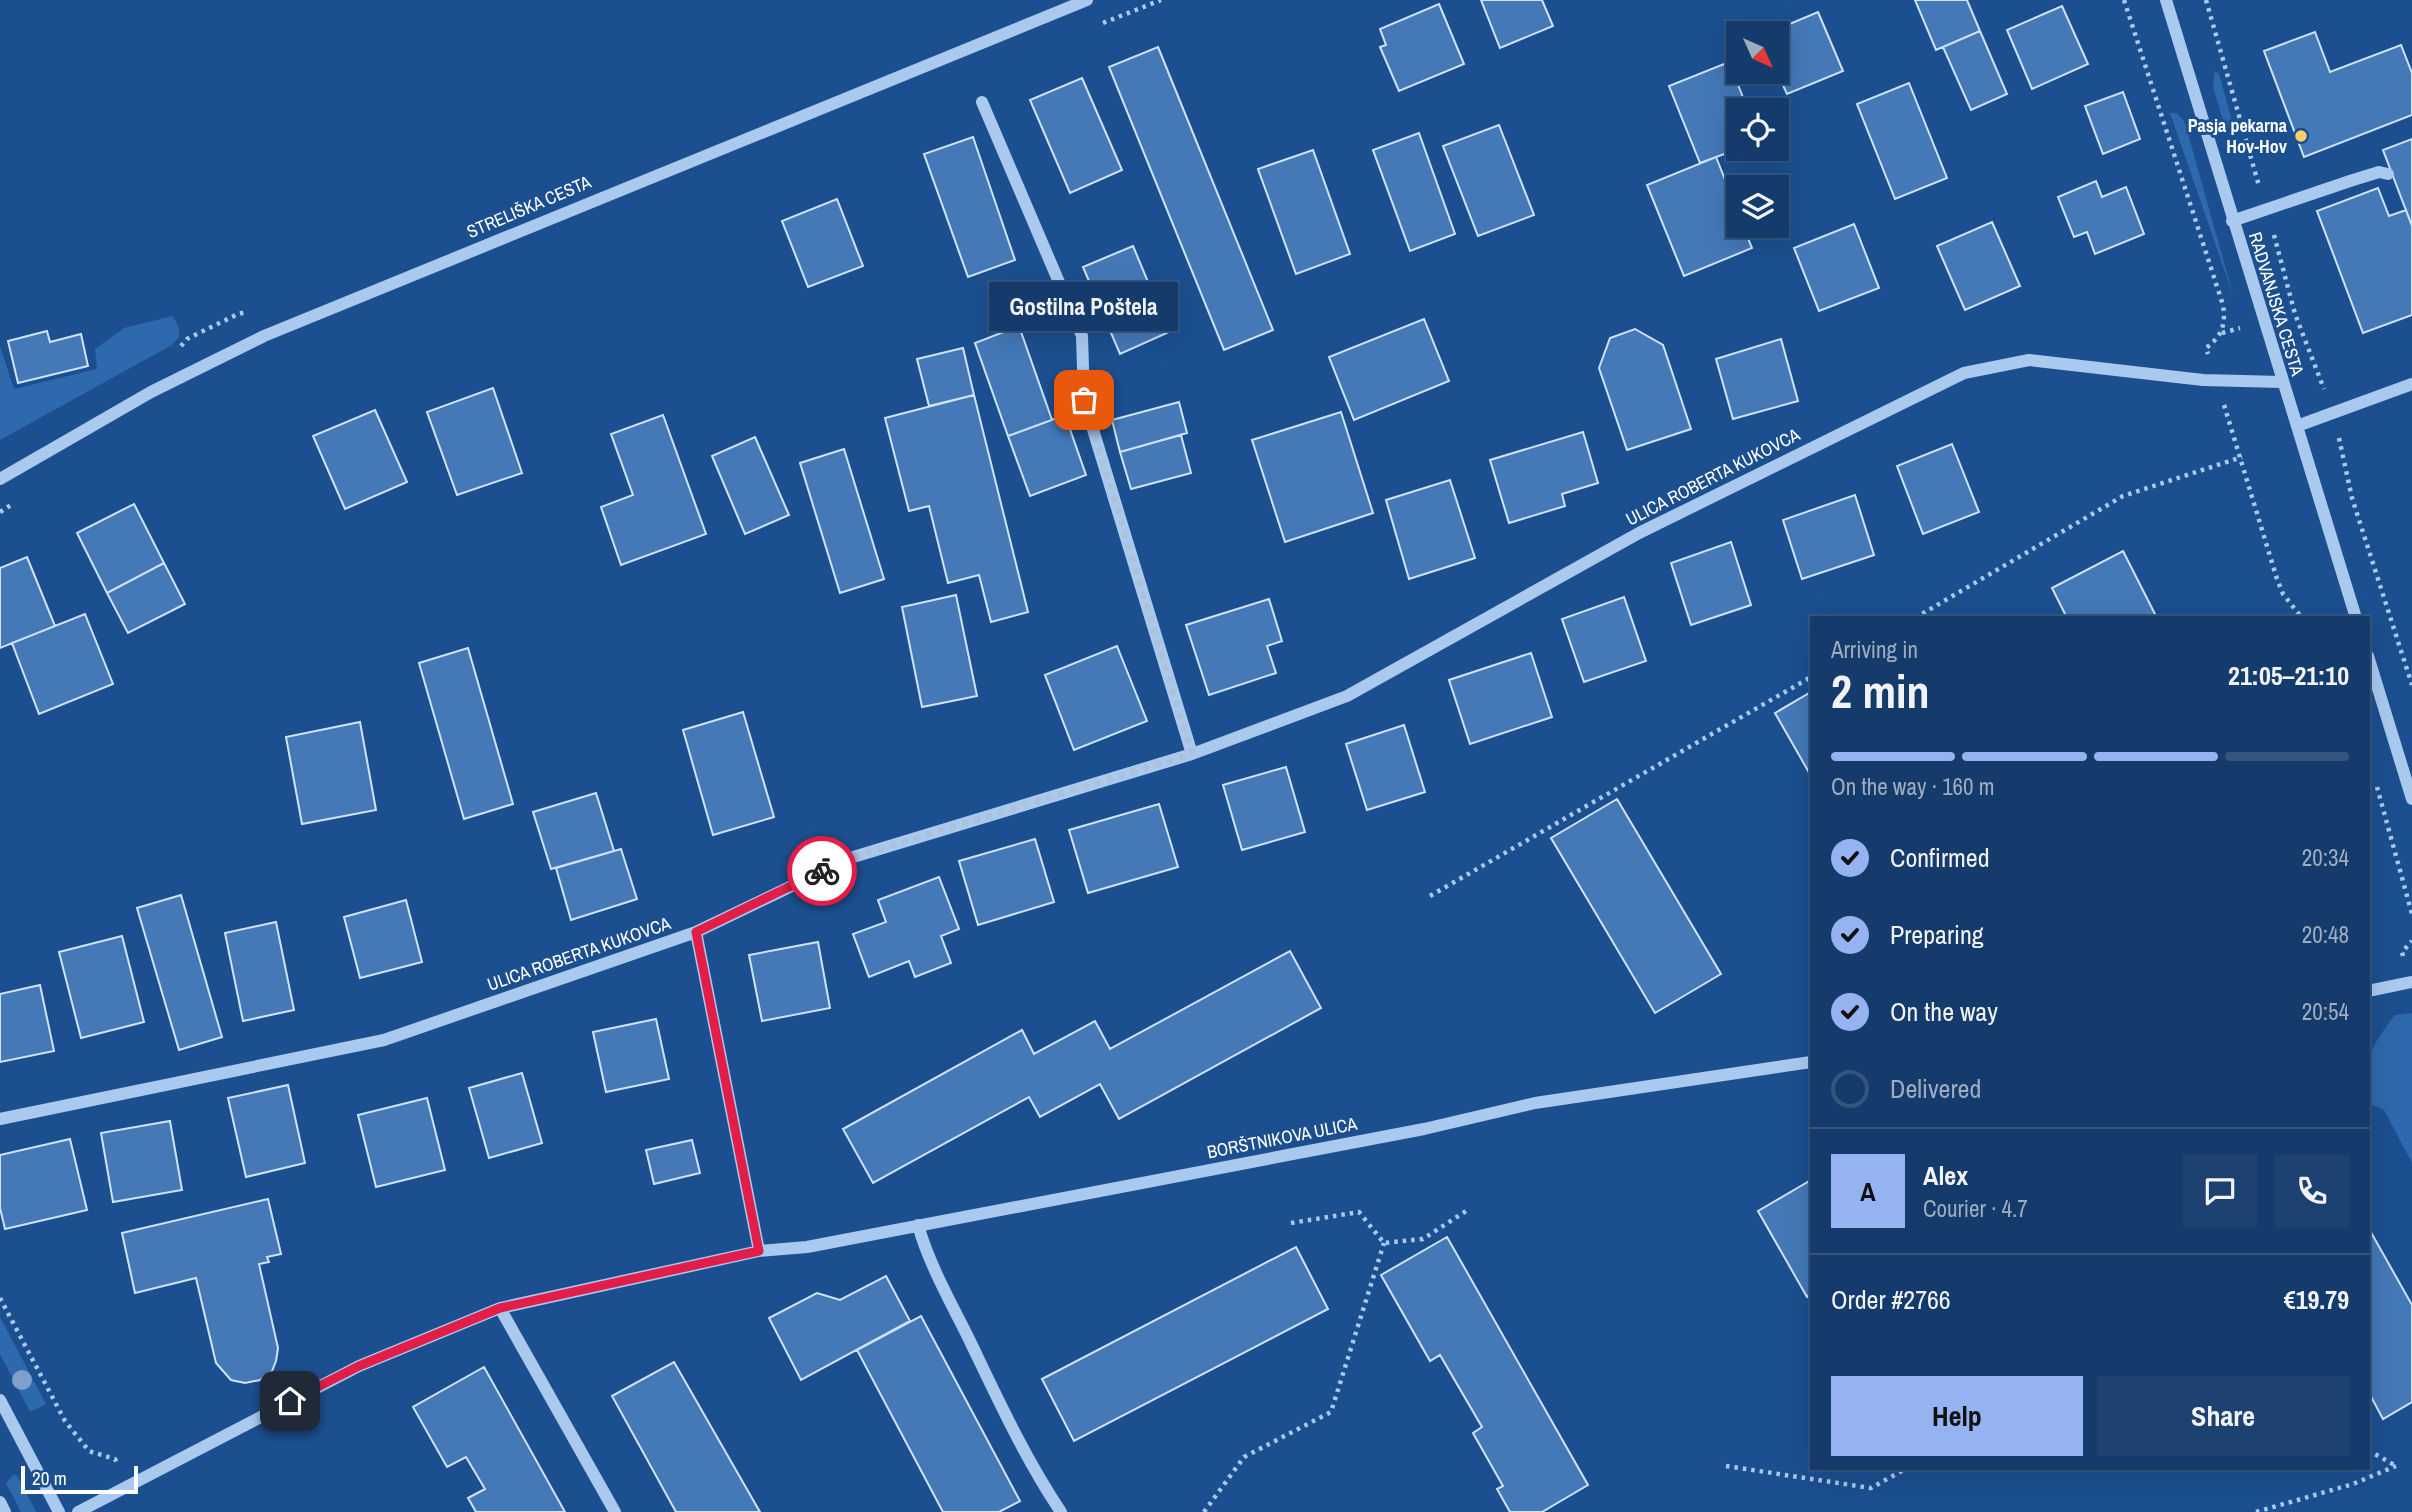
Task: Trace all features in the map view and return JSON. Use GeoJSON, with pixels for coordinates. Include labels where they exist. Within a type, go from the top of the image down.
{"type":"FeatureCollection","features":[{"type":"Feature","properties":{"kind":"street","name":"STRELIŠKA CESTA"},"geometry":{"type":"LineString","coordinates":[[0,479],[151,392],[264,336],[637,181],[1087,0]]}},
{"type":"Feature","properties":{"kind":"street","name":"RADVANJSKA CESTA"},"geometry":{"type":"LineString","coordinates":[[2166,0],[2355,616]]}},
{"type":"Feature","properties":{"kind":"street"},"geometry":{"type":"LineString","coordinates":[[982,102],[1082,336],[1084,400],[1192,754]]}},
{"type":"Feature","properties":{"kind":"street"},"geometry":{"type":"LineString","coordinates":[[2232,221],[2379,172],[2388,174]]}},
{"type":"Feature","properties":{"kind":"street","name":"ULICA ROBERTA KUKOVCA"},"geometry":{"type":"LineString","coordinates":[[0,1119],[384,1040],[696,932],[850,858],[1192,754],[1348,696],[1639,533],[1964,373],[2029,360],[2216,380],[2282,382]]}},
{"type":"Feature","properties":{"kind":"street"},"geometry":{"type":"LineString","coordinates":[[2297,426],[2412,384]]}},
{"type":"Feature","properties":{"kind":"street"},"geometry":{"type":"LineString","coordinates":[[2370,662],[2412,799]]}},
{"type":"Feature","properties":{"kind":"street"},"geometry":{"type":"LineString","coordinates":[[696,932],[759,1251]]}},
{"type":"Feature","properties":{"kind":"street"},"geometry":{"type":"LineString","coordinates":[[2370,991],[2412,982]]}},
{"type":"Feature","properties":{"kind":"street","name":"BORŠTNIKOVA ULICA"},"geometry":{"type":"LineString","coordinates":[[78,1512],[359,1366],[500,1308],[759,1251],[807,1247],[1424,1129],[1535,1102],[1810,1062]]}},
{"type":"Feature","properties":{"kind":"street"},"geometry":{"type":"LineString","coordinates":[[918,1225],[925,1249],[988,1379],[1036,1475],[1061,1512]]}},
{"type":"Feature","properties":{"kind":"street"},"geometry":{"type":"LineString","coordinates":[[500,1308],[615,1512]]}},
{"type":"Feature","properties":{"kind":"street"},"geometry":{"type":"LineString","coordinates":[[0,1400],[59,1512]]}},
{"type":"Feature","properties":{"kind":"street"},"geometry":{"type":"LineString","coordinates":[[0,1502],[5,1512]]}},
{"type":"Feature","properties":{"kind":"path"},"geometry":{"type":"LineString","coordinates":[[2124,0],[2223,305],[2225,320],[2222,333],[2206,348],[2242,457],[2280,587],[2301,616]]}},
{"type":"Feature","properties":{"kind":"path"},"geometry":{"type":"LineString","coordinates":[[2206,0],[2258,183]]}},
{"type":"Feature","properties":{"kind":"path"},"geometry":{"type":"LineString","coordinates":[[2273,232],[2295,314],[2333,413],[2352,498],[2412,685]]}},
{"type":"Feature","properties":{"kind":"path"},"geometry":{"type":"LineString","coordinates":[[187,339],[238,314]]}},
{"type":"Feature","properties":{"kind":"path"},"geometry":{"type":"LineString","coordinates":[[1918,616],[2123,496],[2242,457]]}},
{"type":"Feature","properties":{"kind":"path"},"geometry":{"type":"LineString","coordinates":[[0,512],[22,498]]}},
{"type":"Feature","properties":{"kind":"path"},"geometry":{"type":"LineString","coordinates":[[1430,896],[1810,678]]}},
{"type":"Feature","properties":{"kind":"path"},"geometry":{"type":"LineString","coordinates":[[2375,779],[2412,914]]}},
{"type":"Feature","properties":{"kind":"path"},"geometry":{"type":"LineString","coordinates":[[2402,952],[2412,941]]}},
{"type":"Feature","properties":{"kind":"path"},"geometry":{"type":"LineString","coordinates":[[1384,1243],[1423,1238],[1466,1211]]}},
{"type":"Feature","properties":{"kind":"path"},"geometry":{"type":"LineString","coordinates":[[1291,1223],[1359,1212],[1384,1243]]}},
{"type":"Feature","properties":{"kind":"path"},"geometry":{"type":"LineString","coordinates":[[1204,1512],[1244,1457],[1331,1412],[1384,1243]]}},
{"type":"Feature","properties":{"kind":"path"},"geometry":{"type":"LineString","coordinates":[[0,1298],[65,1421],[89,1451],[115,1459],[129,1484]]}},
{"type":"Feature","properties":{"kind":"path"},"geometry":{"type":"LineString","coordinates":[[2256,1512],[2353,1484],[2396,1466],[2370,1451]]}},
{"type":"Feature","properties":{"kind":"path"},"geometry":{"type":"LineString","coordinates":[[1726,1466],[1871,1488],[1903,1470]]}},
{"type":"Feature","properties":{"kind":"shaded area"},"geometry":{"type":"Polygon","coordinates":[[[2215,71],[2219,74],[2236,135],[2226,130],[2213,87],[2215,71]]]}},
{"type":"Feature","properties":{"kind":"shaded area"},"geometry":{"type":"Polygon","coordinates":[[[2170,113],[2177,113],[2185,123],[2234,298],[2170,113]]]}},
{"type":"Feature","properties":{"kind":"shaded area"},"geometry":{"type":"Polygon","coordinates":[[[173,316],[179,328],[179,337],[172,345],[0,440],[0,346],[14,389],[97,369],[95,349],[124,328],[173,316]]]}},
{"type":"Feature","properties":{"kind":"shaded area"},"geometry":{"type":"Polygon","coordinates":[[[2412,1013],[2412,1163],[2384,1110],[2370,1104],[2371,1056],[2379,1038],[2395,1015],[2412,1013]]]}},
{"type":"Feature","properties":{"kind":"shaded area"},"geometry":{"type":"Polygon","coordinates":[[[0,1317],[46,1404],[30,1412],[0,1354],[0,1317]]]}},
{"type":"Feature","properties":{"kind":"shaded area"},"geometry":{"type":"Polygon","coordinates":[[[14,1474],[36,1512],[21,1512],[6,1483],[14,1474]]]}},
{"type":"Feature","properties":{"kind":"building"},"geometry":{"type":"Polygon","coordinates":[[[1481,0],[1542,0],[1553,26],[1500,48],[1481,0]]]}},
{"type":"Feature","properties":{"kind":"building"},"geometry":{"type":"Polygon","coordinates":[[[1915,0],[1967,0],[1980,31],[1936,50],[1915,0]]]}},
{"type":"Feature","properties":{"kind":"building"},"geometry":{"type":"Polygon","coordinates":[[[1439,4],[1464,64],[1399,91],[1380,47],[1386,45],[1380,29],[1439,4]]]}},
{"type":"Feature","properties":{"kind":"building"},"geometry":{"type":"Polygon","coordinates":[[[2062,6],[2088,64],[2032,89],[2007,30],[2062,6]]]}},
{"type":"Feature","properties":{"kind":"building"},"geometry":{"type":"Polygon","coordinates":[[[1818,12],[1843,71],[1787,94],[1782,84],[1789,84],[1789,24],[1818,12]]]}},
{"type":"Feature","properties":{"kind":"building"},"geometry":{"type":"Polygon","coordinates":[[[1980,31],[2007,94],[1971,110],[1943,47],[1980,31]]]}},
{"type":"Feature","properties":{"kind":"building"},"geometry":{"type":"Polygon","coordinates":[[[2315,32],[2330,72],[2401,45],[2412,73],[2412,115],[2304,157],[2264,51],[2315,32]]]}},
{"type":"Feature","properties":{"kind":"building"},"geometry":{"type":"Polygon","coordinates":[[[1158,47],[1273,330],[1224,350],[1109,67],[1158,47]]]}},
{"type":"Feature","properties":{"kind":"building"},"geometry":{"type":"Polygon","coordinates":[[[1726,63],[1726,84],[1738,84],[1743,98],[1726,98],[1726,153],[1700,163],[1669,86],[1726,63]]]}},
{"type":"Feature","properties":{"kind":"building"},"geometry":{"type":"Polygon","coordinates":[[[1082,78],[1122,170],[1070,193],[1030,100],[1082,78]]]}},
{"type":"Feature","properties":{"kind":"building"},"geometry":{"type":"Polygon","coordinates":[[[1909,83],[1947,178],[1895,199],[1857,104],[1909,83]]]}},
{"type":"Feature","properties":{"kind":"building"},"geometry":{"type":"Polygon","coordinates":[[[2123,92],[2140,139],[2103,154],[2085,106],[2123,92]]]}},
{"type":"Feature","properties":{"kind":"building"},"geometry":{"type":"Polygon","coordinates":[[[1499,125],[1534,215],[1478,236],[1443,146],[1499,125]]]}},
{"type":"Feature","properties":{"kind":"building"},"geometry":{"type":"Polygon","coordinates":[[[1419,133],[1455,234],[1410,251],[1373,150],[1419,133]]]}},
{"type":"Feature","properties":{"kind":"building"},"geometry":{"type":"Polygon","coordinates":[[[973,137],[1015,260],[968,277],[924,154],[973,137]]]}},
{"type":"Feature","properties":{"kind":"building"},"geometry":{"type":"Polygon","coordinates":[[[2412,139],[2412,226],[2383,150],[2412,139]]]}},
{"type":"Feature","properties":{"kind":"building"},"geometry":{"type":"Polygon","coordinates":[[[1313,150],[1350,254],[1296,274],[1258,169],[1313,150]]]}},
{"type":"Feature","properties":{"kind":"building"},"geometry":{"type":"Polygon","coordinates":[[[1716,157],[1726,182],[1726,238],[1748,238],[1752,248],[1684,276],[1647,185],[1716,157]]]}},
{"type":"Feature","properties":{"kind":"building"},"geometry":{"type":"Polygon","coordinates":[[[2096,181],[2102,197],[2126,187],[2144,234],[2095,254],[2087,232],[2074,237],[2058,197],[2096,181]]]}},
{"type":"Feature","properties":{"kind":"building"},"geometry":{"type":"Polygon","coordinates":[[[2378,188],[2389,216],[2406,210],[2412,226],[2412,315],[2363,333],[2317,211],[2378,188]]]}},
{"type":"Feature","properties":{"kind":"building"},"geometry":{"type":"Polygon","coordinates":[[[837,199],[863,266],[808,287],[782,221],[837,199]]]}},
{"type":"Feature","properties":{"kind":"building"},"geometry":{"type":"Polygon","coordinates":[[[1992,222],[2020,286],[1965,310],[1937,246],[1992,222]]]}},
{"type":"Feature","properties":{"kind":"building"},"geometry":{"type":"Polygon","coordinates":[[[1854,224],[1879,288],[1819,311],[1794,248],[1854,224]]]}},
{"type":"Feature","properties":{"kind":"building"},"geometry":{"type":"Polygon","coordinates":[[[1133,246],[1169,332],[1120,354],[1083,267],[1133,246]]]}},
{"type":"Feature","properties":{"kind":"building"},"geometry":{"type":"Polygon","coordinates":[[[1424,319],[1449,381],[1354,420],[1329,357],[1424,319]]]}},
{"type":"Feature","properties":{"kind":"building"},"geometry":{"type":"Polygon","coordinates":[[[1019,326],[1052,420],[1008,436],[975,343],[1019,326]]]}},
{"type":"Feature","properties":{"kind":"building"},"geometry":{"type":"Polygon","coordinates":[[[1635,329],[1663,345],[1691,429],[1627,450],[1599,368],[1610,338],[1635,329]]]}},
{"type":"Feature","properties":{"kind":"building"},"geometry":{"type":"Polygon","coordinates":[[[47,331],[50,342],[81,334],[88,366],[18,383],[8,341],[47,331]]]}},
{"type":"Feature","properties":{"kind":"building"},"geometry":{"type":"Polygon","coordinates":[[[1781,339],[1798,401],[1733,419],[1716,359],[1781,339]]]}},
{"type":"Feature","properties":{"kind":"building"},"geometry":{"type":"Polygon","coordinates":[[[963,348],[974,395],[929,406],[917,359],[963,348]]]}},
{"type":"Feature","properties":{"kind":"building"},"geometry":{"type":"Polygon","coordinates":[[[493,388],[522,473],[457,495],[427,412],[493,388]]]}},
{"type":"Feature","properties":{"kind":"building"},"geometry":{"type":"Polygon","coordinates":[[[974,395],[1028,612],[991,622],[979,575],[948,583],[929,506],[909,511],[885,418],[974,395]]]}},
{"type":"Feature","properties":{"kind":"building"},"geometry":{"type":"Polygon","coordinates":[[[1179,402],[1187,433],[1120,452],[1112,420],[1179,402]]]}},
{"type":"Feature","properties":{"kind":"building"},"geometry":{"type":"Polygon","coordinates":[[[375,410],[407,482],[345,509],[313,436],[375,410]]]}},
{"type":"Feature","properties":{"kind":"building"},"geometry":{"type":"Polygon","coordinates":[[[1341,412],[1373,513],[1285,542],[1252,440],[1341,412]]]}},
{"type":"Feature","properties":{"kind":"building"},"geometry":{"type":"Polygon","coordinates":[[[663,415],[706,534],[621,565],[601,507],[633,495],[611,434],[663,415]]]}},
{"type":"Feature","properties":{"kind":"building"},"geometry":{"type":"Polygon","coordinates":[[[1065,415],[1086,475],[1030,496],[1008,436],[1065,415]]]}},
{"type":"Feature","properties":{"kind":"building"},"geometry":{"type":"Polygon","coordinates":[[[1583,432],[1598,483],[1562,494],[1565,506],[1509,523],[1490,460],[1583,432]]]}},
{"type":"Feature","properties":{"kind":"building"},"geometry":{"type":"Polygon","coordinates":[[[1181,435],[1191,473],[1131,489],[1120,452],[1181,435]]]}},
{"type":"Feature","properties":{"kind":"building"},"geometry":{"type":"Polygon","coordinates":[[[755,437],[789,515],[745,534],[712,456],[755,437]]]}},
{"type":"Feature","properties":{"kind":"building"},"geometry":{"type":"Polygon","coordinates":[[[1952,444],[1979,512],[1923,534],[1897,466],[1952,444]]]}},
{"type":"Feature","properties":{"kind":"building"},"geometry":{"type":"Polygon","coordinates":[[[844,449],[884,579],[840,593],[800,463],[844,449]]]}},
{"type":"Feature","properties":{"kind":"building"},"geometry":{"type":"Polygon","coordinates":[[[1450,480],[1475,558],[1409,579],[1386,500],[1450,480]]]}},
{"type":"Feature","properties":{"kind":"building"},"geometry":{"type":"Polygon","coordinates":[[[1855,495],[1874,555],[1802,579],[1783,520],[1855,495]]]}},
{"type":"Feature","properties":{"kind":"building"},"geometry":{"type":"Polygon","coordinates":[[[134,504],[164,563],[107,593],[77,533],[134,504]]]}},
{"type":"Feature","properties":{"kind":"building"},"geometry":{"type":"Polygon","coordinates":[[[1731,542],[1751,605],[1691,625],[1671,563],[1731,542]]]}},
{"type":"Feature","properties":{"kind":"building"},"geometry":{"type":"Polygon","coordinates":[[[2123,551],[2156,616],[2066,616],[2052,588],[2123,551]]]}},
{"type":"Feature","properties":{"kind":"building"},"geometry":{"type":"Polygon","coordinates":[[[27,557],[55,626],[0,648],[0,568],[27,557]]]}},
{"type":"Feature","properties":{"kind":"building"},"geometry":{"type":"Polygon","coordinates":[[[164,563],[185,604],[128,633],[107,593],[164,563]]]}},
{"type":"Feature","properties":{"kind":"building"},"geometry":{"type":"Polygon","coordinates":[[[956,595],[977,696],[922,707],[902,607],[956,595]]]}},
{"type":"Feature","properties":{"kind":"building"},"geometry":{"type":"Polygon","coordinates":[[[1624,597],[1646,661],[1584,682],[1562,619],[1624,597]]]}},
{"type":"Feature","properties":{"kind":"building"},"geometry":{"type":"Polygon","coordinates":[[[1269,599],[1282,641],[1267,646],[1276,673],[1209,695],[1186,625],[1269,599]]]}},
{"type":"Feature","properties":{"kind":"building"},"geometry":{"type":"Polygon","coordinates":[[[85,614],[113,684],[39,714],[12,643],[85,614]]]}},
{"type":"Feature","properties":{"kind":"building"},"geometry":{"type":"Polygon","coordinates":[[[1117,646],[1147,721],[1074,750],[1045,675],[1117,646]]]}},
{"type":"Feature","properties":{"kind":"building"},"geometry":{"type":"Polygon","coordinates":[[[468,648],[513,804],[464,819],[419,663],[468,648]]]}},
{"type":"Feature","properties":{"kind":"building"},"geometry":{"type":"Polygon","coordinates":[[[1531,653],[1552,717],[1470,744],[1449,680],[1531,653]]]}},
{"type":"Feature","properties":{"kind":"building"},"geometry":{"type":"Polygon","coordinates":[[[1810,693],[1810,774],[1775,713],[1810,693]]]}},
{"type":"Feature","properties":{"kind":"building"},"geometry":{"type":"Polygon","coordinates":[[[743,712],[774,817],[713,835],[683,730],[743,712]]]}},
{"type":"Feature","properties":{"kind":"building"},"geometry":{"type":"Polygon","coordinates":[[[360,722],[376,810],[302,824],[286,737],[360,722]]]}},
{"type":"Feature","properties":{"kind":"building"},"geometry":{"type":"Polygon","coordinates":[[[1404,725],[1425,792],[1367,810],[1346,744],[1404,725]]]}},
{"type":"Feature","properties":{"kind":"building"},"geometry":{"type":"Polygon","coordinates":[[[1286,767],[1305,832],[1242,850],[1223,785],[1286,767]]]}},
{"type":"Feature","properties":{"kind":"building"},"geometry":{"type":"Polygon","coordinates":[[[596,793],[614,851],[551,869],[533,812],[596,793]]]}},
{"type":"Feature","properties":{"kind":"building"},"geometry":{"type":"Polygon","coordinates":[[[1617,799],[1721,974],[1655,1013],[1551,838],[1617,799]]]}},
{"type":"Feature","properties":{"kind":"building"},"geometry":{"type":"Polygon","coordinates":[[[1159,804],[1178,867],[1088,893],[1069,830],[1159,804]]]}},
{"type":"Feature","properties":{"kind":"building"},"geometry":{"type":"Polygon","coordinates":[[[1035,839],[1054,902],[978,925],[959,861],[1035,839]]]}},
{"type":"Feature","properties":{"kind":"building"},"geometry":{"type":"Polygon","coordinates":[[[621,849],[637,899],[571,920],[556,868],[621,849]]]}},
{"type":"Feature","properties":{"kind":"building"},"geometry":{"type":"Polygon","coordinates":[[[939,877],[959,929],[941,936],[951,963],[915,977],[909,961],[869,977],[853,934],[886,922],[878,900],[939,877]]]}},
{"type":"Feature","properties":{"kind":"building"},"geometry":{"type":"Polygon","coordinates":[[[181,895],[222,1037],[179,1050],[137,908],[181,895]]]}},
{"type":"Feature","properties":{"kind":"building"},"geometry":{"type":"Polygon","coordinates":[[[406,900],[422,962],[360,978],[344,917],[406,900]]]}},
{"type":"Feature","properties":{"kind":"building"},"geometry":{"type":"Polygon","coordinates":[[[276,922],[294,1010],[243,1021],[225,933],[276,922]]]}},
{"type":"Feature","properties":{"kind":"building"},"geometry":{"type":"Polygon","coordinates":[[[122,936],[144,1022],[81,1038],[59,952],[122,936]]]}},
{"type":"Feature","properties":{"kind":"building"},"geometry":{"type":"Polygon","coordinates":[[[818,942],[830,1008],[762,1021],[749,955],[818,942]]]}},
{"type":"Feature","properties":{"kind":"building"},"geometry":{"type":"Polygon","coordinates":[[[1290,951],[1321,1008],[1119,1119],[1100,1084],[1040,1117],[1029,1097],[873,1183],[843,1129],[1022,1030],[1034,1054],[1095,1021],[1110,1049],[1290,951]]]}},
{"type":"Feature","properties":{"kind":"building"},"geometry":{"type":"Polygon","coordinates":[[[40,985],[54,1051],[0,1062],[0,994],[40,985]]]}},
{"type":"Feature","properties":{"kind":"building"},"geometry":{"type":"Polygon","coordinates":[[[656,1019],[669,1079],[606,1092],[593,1032],[656,1019]]]}},
{"type":"Feature","properties":{"kind":"building"},"geometry":{"type":"Polygon","coordinates":[[[522,1073],[542,1143],[489,1158],[469,1088],[522,1073]]]}},
{"type":"Feature","properties":{"kind":"building"},"geometry":{"type":"Polygon","coordinates":[[[288,1085],[305,1163],[246,1177],[228,1098],[288,1085]]]}},
{"type":"Feature","properties":{"kind":"building"},"geometry":{"type":"Polygon","coordinates":[[[427,1098],[445,1170],[376,1187],[358,1115],[427,1098]]]}},
{"type":"Feature","properties":{"kind":"building"},"geometry":{"type":"Polygon","coordinates":[[[170,1121],[182,1190],[113,1202],[101,1133],[170,1121]]]}},
{"type":"Feature","properties":{"kind":"building"},"geometry":{"type":"Polygon","coordinates":[[[70,1139],[87,1210],[5,1229],[0,1208],[0,1155],[70,1139]]]}},
{"type":"Feature","properties":{"kind":"building"},"geometry":{"type":"Polygon","coordinates":[[[692,1140],[700,1173],[654,1184],[646,1150],[692,1140]]]}},
{"type":"Feature","properties":{"kind":"building"},"geometry":{"type":"Polygon","coordinates":[[[1810,1181],[1810,1295],[1807,1297],[1758,1211],[1810,1181]]]}},
{"type":"Feature","properties":{"kind":"building"},"geometry":{"type":"Polygon","coordinates":[[[268,1199],[281,1254],[267,1257],[269,1262],[259,1264],[278,1348],[272,1371],[260,1380],[245,1383],[231,1380],[216,1363],[196,1278],[135,1293],[122,1233],[268,1199]]]}},
{"type":"Feature","properties":{"kind":"building"},"geometry":{"type":"Polygon","coordinates":[[[2370,1231],[2412,1305],[2412,1402],[2383,1419],[2370,1395],[2370,1231]]]}},
{"type":"Feature","properties":{"kind":"building"},"geometry":{"type":"Polygon","coordinates":[[[1447,1237],[1588,1485],[1542,1512],[1510,1512],[1497,1489],[1503,1486],[1473,1433],[1482,1427],[1440,1355],[1430,1361],[1381,1275],[1447,1237]]]}},
{"type":"Feature","properties":{"kind":"building"},"geometry":{"type":"Polygon","coordinates":[[[1296,1247],[1328,1309],[1074,1441],[1042,1379],[1296,1247]]]}},
{"type":"Feature","properties":{"kind":"building"},"geometry":{"type":"Polygon","coordinates":[[[886,1276],[910,1321],[801,1380],[769,1318],[817,1293],[840,1300],[886,1276]]]}},
{"type":"Feature","properties":{"kind":"building"},"geometry":{"type":"Polygon","coordinates":[[[921,1316],[1020,1501],[999,1512],[943,1512],[857,1350],[921,1316]]]}},
{"type":"Feature","properties":{"kind":"building"},"geometry":{"type":"Polygon","coordinates":[[[674,1362],[760,1512],[676,1512],[612,1396],[674,1362]]]}},
{"type":"Feature","properties":{"kind":"building"},"geometry":{"type":"Polygon","coordinates":[[[484,1367],[565,1512],[476,1512],[468,1498],[485,1489],[466,1457],[447,1467],[413,1407],[484,1367]]]}},
{"type":"Feature","properties":{"kind":"way so far"},"geometry":{"type":"LineString","coordinates":[[822,871],[850,858],[1192,754],[1084,400]]}},
{"type":"Feature","properties":{"kind":"place","name":"Pasja pekarna Hov-Hov"},"geometry":{"type":"Point","coordinates":[2301,136]}},
{"type":"Feature","properties":{"kind":"place","name":"Gostilna Poštela"},"geometry":{"type":"Point","coordinates":[1084,400]}},
{"type":"Feature","properties":{"kind":"route"},"geometry":{"type":"LineString","coordinates":[[290,1401],[359,1366],[500,1308],[759,1251],[696,932],[822,871]]}}]}
